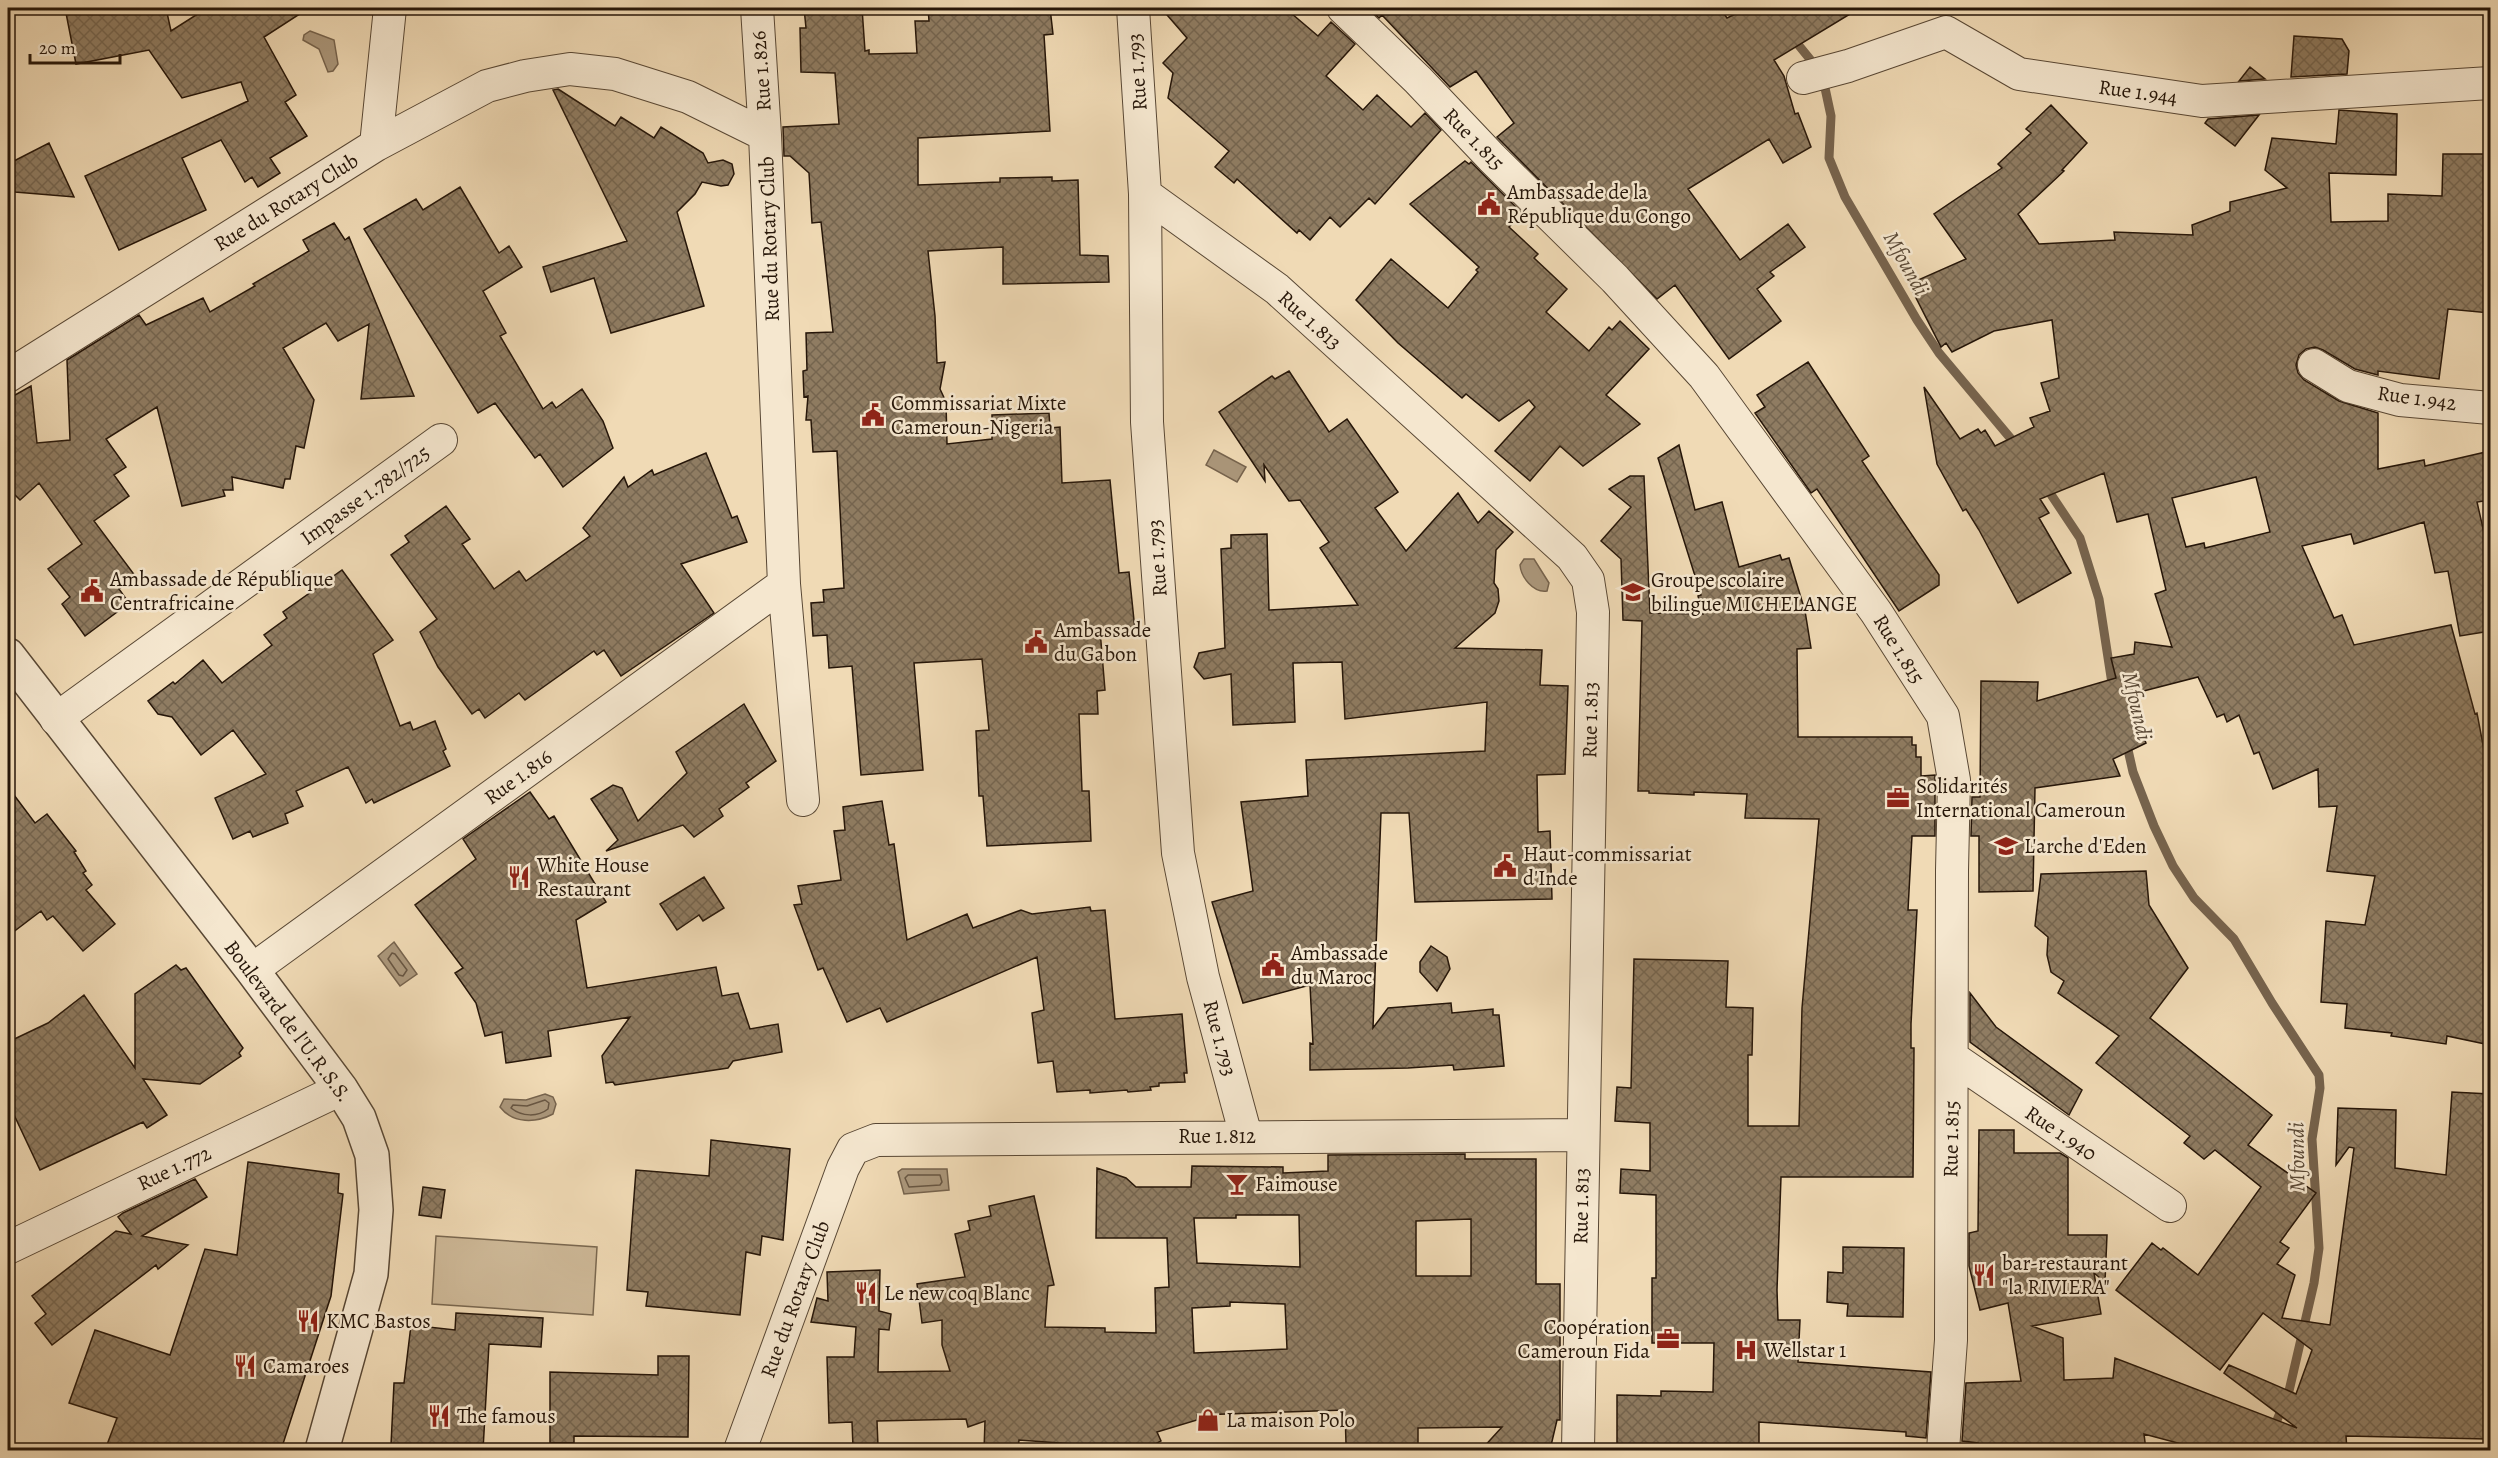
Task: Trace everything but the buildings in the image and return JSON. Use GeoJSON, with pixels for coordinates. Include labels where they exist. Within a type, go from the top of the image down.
{"type":"FeatureCollection","features":[{"type":"Feature","properties":{"kind":"street"},"geometry":{"type":"LineString","coordinates":[[376,145],[390,8]]}},
{"type":"Feature","properties":{"kind":"street","name":"Rue 1.826"},"geometry":{"type":"LineString","coordinates":[[757,8],[765,135]]}},
{"type":"Feature","properties":{"kind":"street","name":"Rue 1.793"},"geometry":{"type":"LineString","coordinates":[[1133,8],[1145,194],[1148,422],[1178,853],[1203,977],[1246,1136]]}},
{"type":"Feature","properties":{"kind":"street","name":"Rue 1.815"},"geometry":{"type":"LineString","coordinates":[[1343,8],[1418,80],[1491,158],[1615,279],[1704,376],[1876,612],[1943,716],[1954,780],[1951,1340],[1943,1450]]}},
{"type":"Feature","properties":{"kind":"street","name":"Rue 1.944"},"geometry":{"type":"LineString","coordinates":[[1803,78],[1848,66],[1946,32],[2019,74],[2202,101],[2490,83]]}},
{"type":"Feature","properties":{"kind":"street","name":"Rue du Rotary Club"},"geometry":{"type":"LineString","coordinates":[[8,376],[376,145],[487,87],[525,76],[570,69],[615,74],[688,97],[765,135],[783,584],[803,800]]}},
{"type":"Feature","properties":{"kind":"street","name":"Rue 1.813"},"geometry":{"type":"LineString","coordinates":[[1145,194],[1276,289],[1572,557],[1588,580],[1593,612],[1578,1450]]}},
{"type":"Feature","properties":{"kind":"street","name":"Rue 1.942"},"geometry":{"type":"LineString","coordinates":[[2314,365],[2348,386],[2400,400],[2490,408]]}},
{"type":"Feature","properties":{"kind":"street","name":"Impasse 1.782/725"},"geometry":{"type":"LineString","coordinates":[[56,719],[441,440]]}},
{"type":"Feature","properties":{"kind":"street","name":"Rue 1.816"},"geometry":{"type":"LineString","coordinates":[[252,970],[783,584]]}},
{"type":"Feature","properties":{"kind":"street","name":"Boulevard de l'U.R.S.S."},"geometry":{"type":"LineString","coordinates":[[8,655],[252,970],[341,1089],[359,1118],[372,1155],[376,1210],[371,1274],[322,1450]]}},
{"type":"Feature","properties":{"kind":"street","name":"Rue 1.940"},"geometry":{"type":"LineString","coordinates":[[1953,1058],[2170,1206]]}},
{"type":"Feature","properties":{"kind":"street","name":"Rue 1.772"},"geometry":{"type":"LineString","coordinates":[[8,1248],[341,1089]]}},
{"type":"Feature","properties":{"kind":"street","name":"Rue 1.812"},"geometry":{"type":"LineString","coordinates":[[853,1149],[876,1140],[1582,1135]]}},
{"type":"Feature","properties":{"kind":"street","name":"Rue du Rotary Club"},"geometry":{"type":"LineString","coordinates":[[740,1450],[843,1168],[853,1149]]}},
{"type":"Feature","properties":{"kind":"shaded area"},"geometry":{"type":"Polygon","coordinates":[[[436,1236],[597,1247],[593,1315],[432,1304],[436,1236]]]}},
{"type":"Feature","properties":{"kind":"water"},"geometry":{"type":"Polygon","coordinates":[[[310,31],[334,40],[338,64],[333,71],[328,72],[319,49],[303,40],[304,35],[310,31]]]}},
{"type":"Feature","properties":{"kind":"water"},"geometry":{"type":"Polygon","coordinates":[[[1214,450],[1246,467],[1237,482],[1206,465],[1214,450]]]}},
{"type":"Feature","properties":{"kind":"water"},"geometry":{"type":"Polygon","coordinates":[[[1524,559],[1534,559],[1549,583],[1547,591],[1533,587],[1525,579],[1520,565],[1524,559]]]}},
{"type":"Feature","properties":{"kind":"water"},"geometry":{"type":"Polygon","coordinates":[[[394,942],[417,974],[400,986],[378,956],[394,942]]]}},
{"type":"Feature","properties":{"kind":"water"},"geometry":{"type":"Polygon","coordinates":[[[545,1094],[553,1097],[556,1104],[553,1114],[546,1117],[532,1120],[518,1119],[505,1113],[500,1107],[504,1099],[526,1100],[545,1094]]]}},
{"type":"Feature","properties":{"kind":"water"},"geometry":{"type":"Polygon","coordinates":[[[902,1169],[947,1169],[949,1190],[904,1194],[898,1172],[902,1169]]]}},
{"type":"Feature","properties":{"kind":"waterway","name":"Mfoundi"},"geometry":{"type":"LineString","coordinates":[[1792,37],[1822,74],[1831,116],[1829,158],[1845,197],[1917,320],[1939,353],[2017,446]]}},
{"type":"Feature","properties":{"kind":"waterway","name":"Mfoundi"},"geometry":{"type":"LineString","coordinates":[[2044,484],[2080,538],[2099,599],[2113,690]]}},
{"type":"Feature","properties":{"kind":"waterway","name":"Mfoundi"},"geometry":{"type":"LineString","coordinates":[[2126,741],[2133,772],[2154,826],[2173,866],[2194,898],[2234,939],[2319,1075],[2320,1088],[2312,1139],[2319,1248],[2314,1283],[2289,1391],[2273,1430],[2259,1450]]}},
{"type":"Feature","properties":{"kind":"place","name":"Ambassade de la République du Congo"},"geometry":{"type":"Point","coordinates":[1489,204]}},
{"type":"Feature","properties":{"kind":"place","name":"Commissariat Mixte Cameroun-Nigeria"},"geometry":{"type":"Point","coordinates":[873,415]}},
{"type":"Feature","properties":{"kind":"place","name":"Ambassade de République Centrafricaine"},"geometry":{"type":"Point","coordinates":[92,591]}},
{"type":"Feature","properties":{"kind":"place","name":"Groupe scolaire bilingue MICHELANGE"},"geometry":{"type":"Point","coordinates":[1633,592]}},
{"type":"Feature","properties":{"kind":"place","name":"Ambassade du Gabon"},"geometry":{"type":"Point","coordinates":[1036,642]}},
{"type":"Feature","properties":{"kind":"place","name":"Solidarités International Cameroun"},"geometry":{"type":"Point","coordinates":[1898,798]}},
{"type":"Feature","properties":{"kind":"place","name":"L'arche d'Eden"},"geometry":{"type":"Point","coordinates":[2006,846]}},
{"type":"Feature","properties":{"kind":"place","name":"Haut-commissariat d'Inde"},"geometry":{"type":"Point","coordinates":[1505,866]}},
{"type":"Feature","properties":{"kind":"place","name":"White House Restaurant"},"geometry":{"type":"Point","coordinates":[519,877]}},
{"type":"Feature","properties":{"kind":"place","name":"Ambassade du Maroc"},"geometry":{"type":"Point","coordinates":[1273,965]}},
{"type":"Feature","properties":{"kind":"place","name":"Faimouse"},"geometry":{"type":"Point","coordinates":[1237,1184]}},
{"type":"Feature","properties":{"kind":"place","name":"bar-restaurant \"la RIVIERA\""},"geometry":{"type":"Point","coordinates":[1984,1275]}},
{"type":"Feature","properties":{"kind":"place","name":"Le new coq Blanc"},"geometry":{"type":"Point","coordinates":[866,1293]}},
{"type":"Feature","properties":{"kind":"place","name":"KMC Bastos"},"geometry":{"type":"Point","coordinates":[308,1321]}},
{"type":"Feature","properties":{"kind":"place","name":"Coopération Cameroun Fida"},"geometry":{"type":"Point","coordinates":[1668,1339]}},
{"type":"Feature","properties":{"kind":"place","name":"Wellstar 1"},"geometry":{"type":"Point","coordinates":[1746,1350]}},
{"type":"Feature","properties":{"kind":"place","name":"Camaroes"},"geometry":{"type":"Point","coordinates":[245,1366]}},
{"type":"Feature","properties":{"kind":"place","name":"The famous"},"geometry":{"type":"Point","coordinates":[439,1416]}},
{"type":"Feature","properties":{"kind":"place","name":"La maison Polo"},"geometry":{"type":"Point","coordinates":[1208,1420]}}]}
